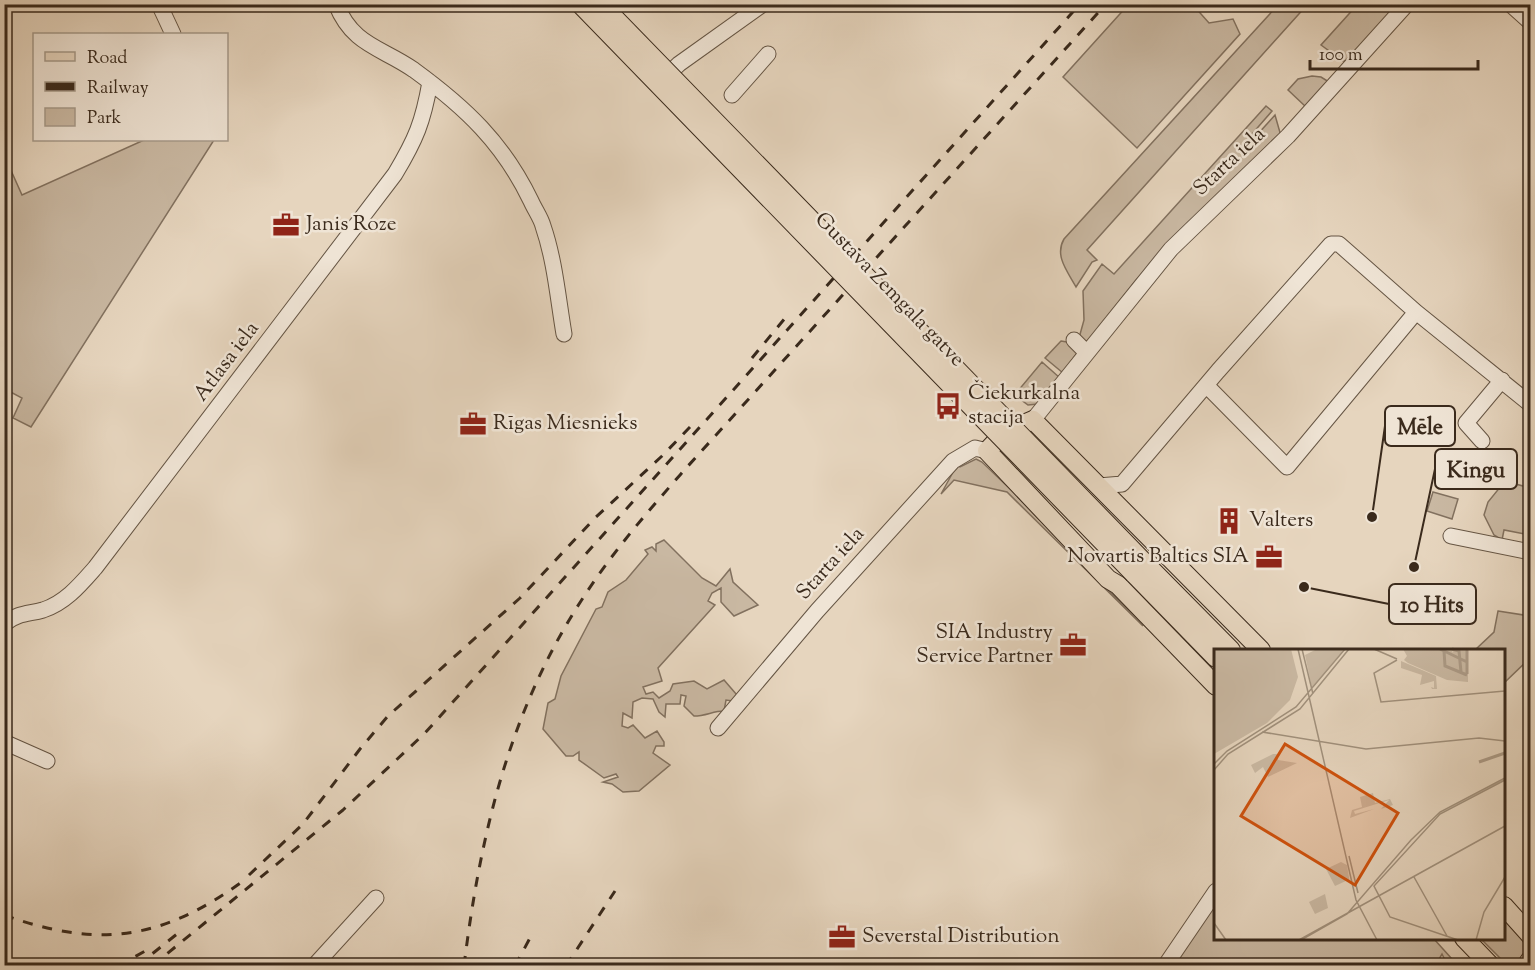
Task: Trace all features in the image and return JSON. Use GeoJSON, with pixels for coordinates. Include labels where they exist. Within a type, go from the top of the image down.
{"type":"FeatureCollection","features":[{"type":"Feature","properties":{"kind":"main road","name":"Gustava Zemgala gatve"},"geometry":{"type":"LineString","coordinates":[[580,4],[1139,568],[1229,649]]}},
{"type":"Feature","properties":{"kind":"main road","name":"Gustava Zemgala gatve"},"geometry":{"type":"LineString","coordinates":[[602,4],[1139,568],[1214,657]]}},
{"type":"Feature","properties":{"kind":"main road"},"geometry":{"type":"LineString","coordinates":[[1214,685],[1118,585],[1108,579],[987,451],[1005,432],[1033,420],[1126,511],[1169,560],[1259,649]]}},
{"type":"Feature","properties":{"kind":"main road"},"geometry":{"type":"LineString","coordinates":[[1505,908],[1530,935]]}},
{"type":"Feature","properties":{"kind":"main road"},"geometry":{"type":"LineString","coordinates":[[1465,940],[1491,966]]}},
{"type":"Feature","properties":{"kind":"main road"},"geometry":{"type":"LineString","coordinates":[[1526,966],[1530,960]]}},
{"type":"Feature","properties":{"kind":"street"},"geometry":{"type":"LineString","coordinates":[[159,4],[173,33]]}},
{"type":"Feature","properties":{"kind":"street"},"geometry":{"type":"LineString","coordinates":[[336,4],[346,26],[367,46],[405,64],[430,82],[495,141],[517,172],[543,225],[564,334]]}},
{"type":"Feature","properties":{"kind":"street"},"geometry":{"type":"LineString","coordinates":[[653,88],[679,64],[763,4]]}},
{"type":"Feature","properties":{"kind":"street","name":"Starta iela"},"geometry":{"type":"LineString","coordinates":[[1033,420],[1171,249],[1288,136],[1407,4]]}},
{"type":"Feature","properties":{"kind":"street"},"geometry":{"type":"LineString","coordinates":[[1510,4],[1530,22]]}},
{"type":"Feature","properties":{"kind":"street"},"geometry":{"type":"LineString","coordinates":[[732,95],[768,54]]}},
{"type":"Feature","properties":{"kind":"street","name":"Atlasa iela"},"geometry":{"type":"LineString","coordinates":[[7,622],[16,615],[44,609],[71,595],[95,568],[395,174],[414,143],[423,120],[430,82]]}},
{"type":"Feature","properties":{"kind":"street"},"geometry":{"type":"LineString","coordinates":[[1099,486],[1122,484],[1331,244],[1339,244],[1416,312],[1530,404]]}},
{"type":"Feature","properties":{"kind":"street"},"geometry":{"type":"LineString","coordinates":[[1206,385],[1287,467],[1416,312]]}},
{"type":"Feature","properties":{"kind":"street"},"geometry":{"type":"LineString","coordinates":[[1074,340],[1086,352]]}},
{"type":"Feature","properties":{"kind":"street"},"geometry":{"type":"LineString","coordinates":[[1482,441],[1466,423],[1502,380]]}},
{"type":"Feature","properties":{"kind":"street","name":"Starta iela"},"geometry":{"type":"LineString","coordinates":[[718,728],[810,619],[953,461],[975,448],[987,451]]}},
{"type":"Feature","properties":{"kind":"street"},"geometry":{"type":"LineString","coordinates":[[1122,484],[1126,511]]}},
{"type":"Feature","properties":{"kind":"street"},"geometry":{"type":"LineString","coordinates":[[1451,536],[1530,552]]}},
{"type":"Feature","properties":{"kind":"street"},"geometry":{"type":"LineString","coordinates":[[4,742],[47,761]]}},
{"type":"Feature","properties":{"kind":"street"},"geometry":{"type":"LineString","coordinates":[[1165,966],[1214,892]]}},
{"type":"Feature","properties":{"kind":"street"},"geometry":{"type":"LineString","coordinates":[[314,966],[376,898]]}},
{"type":"Feature","properties":{"kind":"green space"},"geometry":{"type":"Polygon","coordinates":[[[1128,5],[1193,5],[1209,23],[1233,19],[1240,34],[1137,148],[1063,77],[1128,5]]]}},
{"type":"Feature","properties":{"kind":"green space"},"geometry":{"type":"Polygon","coordinates":[[[1278,5],[1307,5],[1087,250],[1097,260],[1092,262],[1076,287],[1061,258],[1061,245],[1064,239],[1278,5]]]}},
{"type":"Feature","properties":{"kind":"green space"},"geometry":{"type":"Polygon","coordinates":[[[1357,5],[1398,5],[1346,61],[1343,61],[1321,45],[1357,5]]]}},
{"type":"Feature","properties":{"kind":"green space"},"geometry":{"type":"Polygon","coordinates":[[[1321,77],[1329,82],[1306,107],[1288,90],[1298,79],[1321,77]]]}},
{"type":"Feature","properties":{"kind":"green space"},"geometry":{"type":"Polygon","coordinates":[[[1266,106],[1272,111],[1252,134],[1256,136],[1275,115],[1281,136],[1183,230],[1136,280],[1089,340],[1084,342],[1079,338],[1084,320],[1083,291],[1102,264],[1114,274],[1266,106]]]}},
{"type":"Feature","properties":{"kind":"green space"},"geometry":{"type":"Polygon","coordinates":[[[142,141],[213,141],[31,427],[13,418],[22,398],[5,389],[5,157],[22,195],[142,141]]]}},
{"type":"Feature","properties":{"kind":"green space"},"geometry":{"type":"Polygon","coordinates":[[[1061,341],[1067,342],[1077,353],[1063,373],[1045,358],[1061,341]]]}},
{"type":"Feature","properties":{"kind":"green space"},"geometry":{"type":"Polygon","coordinates":[[[1042,362],[1060,378],[1038,404],[1028,405],[1016,396],[1017,392],[1042,362]]]}},
{"type":"Feature","properties":{"kind":"green space"},"geometry":{"type":"Polygon","coordinates":[[[976,459],[1009,488],[1143,626],[1007,492],[954,480],[941,494],[957,465],[960,467],[976,459]]]}},
{"type":"Feature","properties":{"kind":"green space"},"geometry":{"type":"Polygon","coordinates":[[[1505,481],[1530,488],[1530,535],[1504,530],[1502,540],[1494,535],[1484,515],[1488,502],[1505,481]]]}},
{"type":"Feature","properties":{"kind":"green space"},"geometry":{"type":"Polygon","coordinates":[[[1433,492],[1458,499],[1452,519],[1427,511],[1433,492]]]}},
{"type":"Feature","properties":{"kind":"green space"},"geometry":{"type":"Polygon","coordinates":[[[664,540],[702,578],[716,586],[730,569],[733,582],[758,605],[734,616],[721,602],[721,588],[712,593],[708,601],[715,605],[658,668],[662,681],[643,687],[646,694],[653,692],[659,698],[670,691],[673,684],[694,681],[707,689],[724,680],[737,695],[733,701],[726,700],[724,711],[694,716],[684,706],[686,696],[681,695],[680,704],[666,704],[665,717],[659,712],[653,699],[642,698],[633,702],[632,718],[623,713],[622,726],[628,728],[633,725],[645,738],[657,731],[664,746],[656,746],[653,753],[670,765],[639,791],[623,792],[612,784],[603,782],[618,777],[616,774],[604,778],[579,760],[579,752],[573,756],[566,756],[543,729],[548,703],[555,699],[561,676],[596,609],[602,607],[608,592],[626,580],[648,554],[645,550],[652,547],[656,551],[656,544],[664,540]]]}},
{"type":"Feature","properties":{"kind":"green space"},"geometry":{"type":"Polygon","coordinates":[[[1498,611],[1530,616],[1530,658],[1505,682],[1505,649],[1476,649],[1494,632],[1498,611]]]}},
{"type":"Feature","properties":{"kind":"green space"},"geometry":{"type":"Polygon","coordinates":[[[1214,899],[1214,940],[1435,940],[1452,959],[1447,964],[1442,954],[1435,966],[1169,966],[1214,899]]]}},
{"type":"Feature","properties":{"kind":"green space"},"geometry":{"type":"Polygon","coordinates":[[[1505,919],[1523,940],[1526,951],[1525,957],[1512,964],[1505,963],[1482,940],[1505,940],[1505,919]]]}},
{"type":"Feature","properties":{"kind":"railway"},"geometry":{"type":"LineString","coordinates":[[152,966],[343,810],[425,733],[1080,4]]}},
{"type":"Feature","properties":{"kind":"railway"},"geometry":{"type":"LineString","coordinates":[[464,966],[489,823],[517,731],[556,643],[605,565],[688,466],[1106,4]]}},
{"type":"Feature","properties":{"kind":"railway"},"geometry":{"type":"LineString","coordinates":[[752,358],[786,317]]}},
{"type":"Feature","properties":{"kind":"railway"},"geometry":{"type":"LineString","coordinates":[[249,875],[303,824],[388,716],[520,598],[595,518],[692,425]]}},
{"type":"Feature","properties":{"kind":"railway"},"geometry":{"type":"LineString","coordinates":[[4,915],[38,926],[70,932],[100,935],[129,933],[157,927],[185,916],[243,881]]}},
{"type":"Feature","properties":{"kind":"railway"},"geometry":{"type":"LineString","coordinates":[[566,966],[615,891]]}},
{"type":"Feature","properties":{"kind":"railway"},"geometry":{"type":"LineString","coordinates":[[137,966],[177,934]]}},
{"type":"Feature","properties":{"kind":"railway"},"geometry":{"type":"LineString","coordinates":[[515,966],[530,938]]}},
{"type":"Feature","properties":{"kind":"railway"},"geometry":{"type":"LineString","coordinates":[[118,966],[147,950]]}},
{"type":"Feature","properties":{"kind":"place","name":"Janis Roze"},"geometry":{"type":"Point","coordinates":[286,225]}},
{"type":"Feature","properties":{"kind":"place","name":"Čiekurkalna stacija"},"geometry":{"type":"Point","coordinates":[948,406]}},
{"type":"Feature","properties":{"kind":"place","name":"Rīgas Miesnieks"},"geometry":{"type":"Point","coordinates":[473,424]}},
{"type":"Feature","properties":{"kind":"place","name":"Mēle"},"geometry":{"type":"Point","coordinates":[1372,517]}},
{"type":"Feature","properties":{"kind":"place","name":"Valters"},"geometry":{"type":"Point","coordinates":[1229,521]}},
{"type":"Feature","properties":{"kind":"place","name":"Novartis Baltics SIA"},"geometry":{"type":"Point","coordinates":[1269,557]}},
{"type":"Feature","properties":{"kind":"place","name":"Kingu"},"geometry":{"type":"Point","coordinates":[1414,567]}},
{"type":"Feature","properties":{"kind":"place","name":"10 Hits"},"geometry":{"type":"Point","coordinates":[1304,587]}},
{"type":"Feature","properties":{"kind":"place","name":"SIA Industry Service Partner"},"geometry":{"type":"Point","coordinates":[1073,645]}},
{"type":"Feature","properties":{"kind":"place","name":"Severstal Distribution"},"geometry":{"type":"Point","coordinates":[842,937]}}]}
